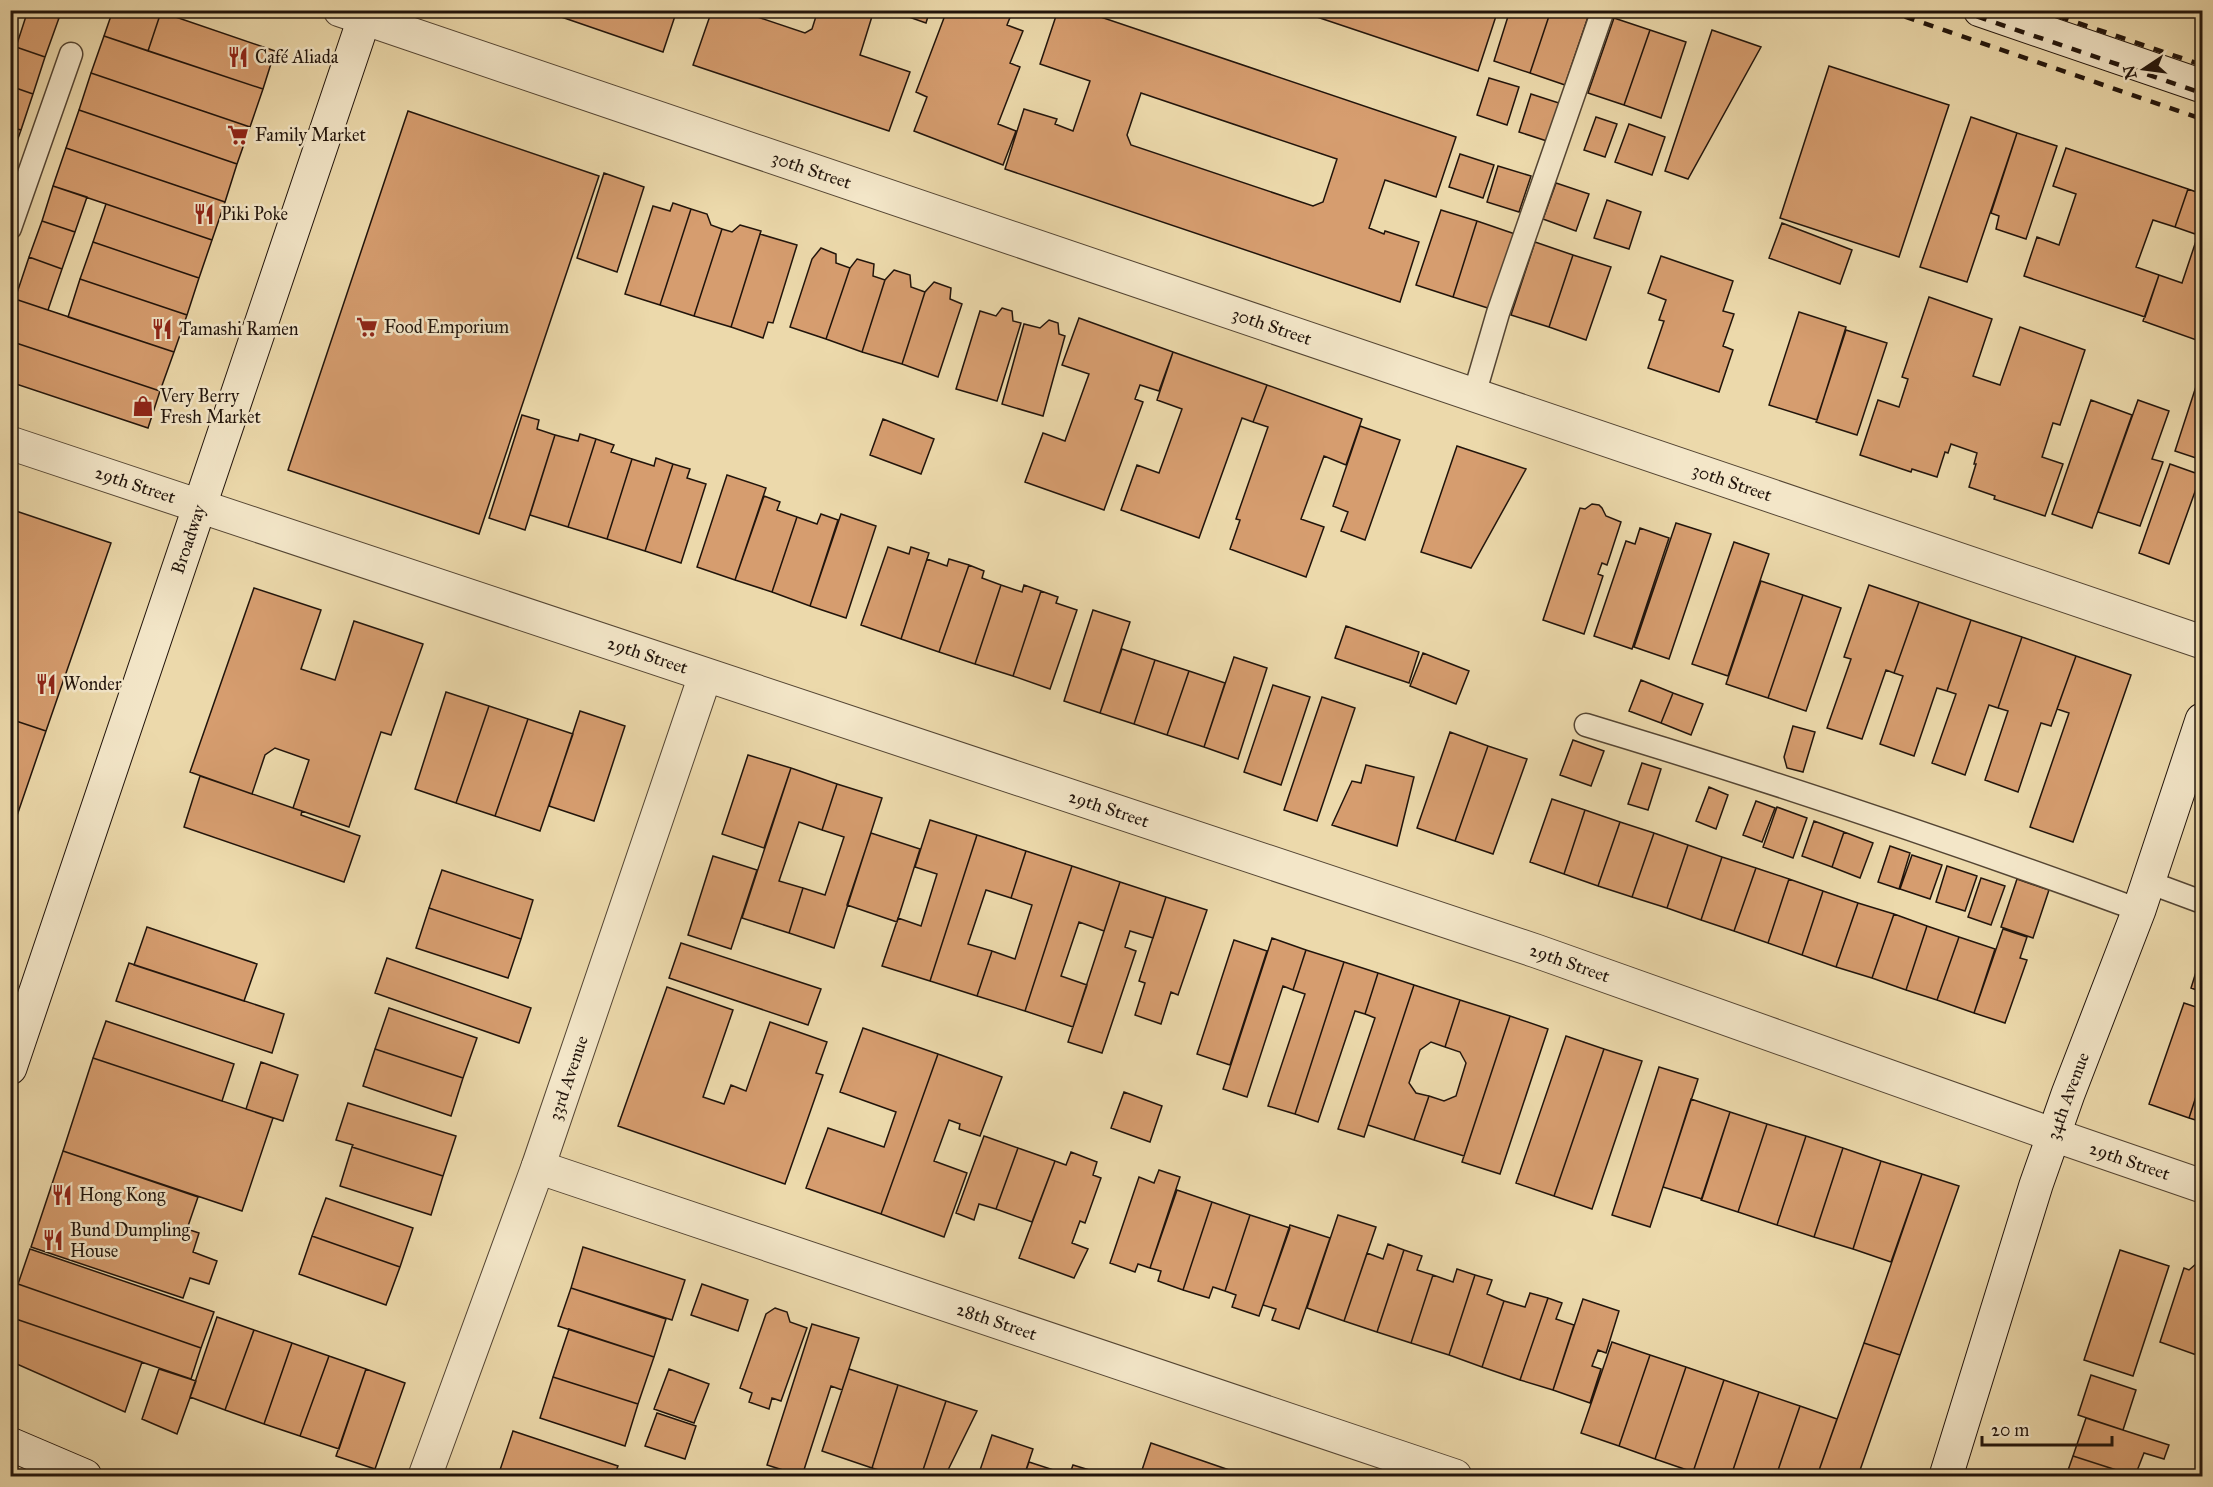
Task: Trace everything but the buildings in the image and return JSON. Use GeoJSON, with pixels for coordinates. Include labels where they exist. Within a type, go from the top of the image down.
{"type":"FeatureCollection","features":[{"type":"Feature","properties":{"kind":"street"},"geometry":{"type":"LineString","coordinates":[[1980,10],[2202,86]]}},
{"type":"Feature","properties":{"kind":"street","name":"30th Street"},"geometry":{"type":"LineString","coordinates":[[357,13],[2202,642]]}},
{"type":"Feature","properties":{"kind":"street","name":"Broadway"},"geometry":{"type":"LineString","coordinates":[[10,1068],[200,508],[357,13]]}},
{"type":"Feature","properties":{"kind":"street","name":"29th Street"},"geometry":{"type":"LineString","coordinates":[[10,443],[1536,951],[2202,1186]]}},
{"type":"Feature","properties":{"kind":"street","name":"33rd Avenue"},"geometry":{"type":"LineString","coordinates":[[425,1476],[538,1167],[705,676]]}},
{"type":"Feature","properties":{"kind":"street","name":"34th Avenue"},"geometry":{"type":"LineString","coordinates":[[1946,1476],[2036,1185],[2143,896],[2202,720]]}},
{"type":"Feature","properties":{"kind":"street","name":"28th Street"},"geometry":{"type":"LineString","coordinates":[[538,1167],[1455,1476]]}},
{"type":"Feature","properties":{"kind":"street"},"geometry":{"type":"LineString","coordinates":[[10,1444],[85,1476]]}},
{"type":"Feature","properties":{"kind":"lane"},"geometry":{"type":"LineString","coordinates":[[1474,395],[1498,313],[1603,10]]}},
{"type":"Feature","properties":{"kind":"lane"},"geometry":{"type":"LineString","coordinates":[[10,228],[71,54]]}},
{"type":"Feature","properties":{"kind":"lane"},"geometry":{"type":"LineString","coordinates":[[1586,725],[1738,771],[1929,835],[2143,896],[2202,902]]}},
{"type":"Feature","properties":{"kind":"railway"},"geometry":{"type":"LineString","coordinates":[[1886,10],[2202,119]]}},
{"type":"Feature","properties":{"kind":"railway"},"geometry":{"type":"LineString","coordinates":[[1958,10],[2202,93]]}},
{"type":"Feature","properties":{"kind":"railway"},"geometry":{"type":"LineString","coordinates":[[2040,10],[2202,65]]}},
{"type":"Feature","properties":{"kind":"place","name":"Café Aliada"},"geometry":{"type":"Point","coordinates":[238,57]}},
{"type":"Feature","properties":{"kind":"place","name":"Family Market"},"geometry":{"type":"Point","coordinates":[238,135]}},
{"type":"Feature","properties":{"kind":"place","name":"Piki Poke"},"geometry":{"type":"Point","coordinates":[204,214]}},
{"type":"Feature","properties":{"kind":"place","name":"Food Emporium"},"geometry":{"type":"Point","coordinates":[367,327]}},
{"type":"Feature","properties":{"kind":"place","name":"Tamashi Ramen"},"geometry":{"type":"Point","coordinates":[162,329]}},
{"type":"Feature","properties":{"kind":"place","name":"Very Berry Fresh Market"},"geometry":{"type":"Point","coordinates":[143,406]}},
{"type":"Feature","properties":{"kind":"place","name":"Wonder"},"geometry":{"type":"Point","coordinates":[46,684]}},
{"type":"Feature","properties":{"kind":"place","name":"Hong Kong"},"geometry":{"type":"Point","coordinates":[62,1195]}},
{"type":"Feature","properties":{"kind":"place","name":"Bund Dumpling House"},"geometry":{"type":"Point","coordinates":[53,1240]}}]}
